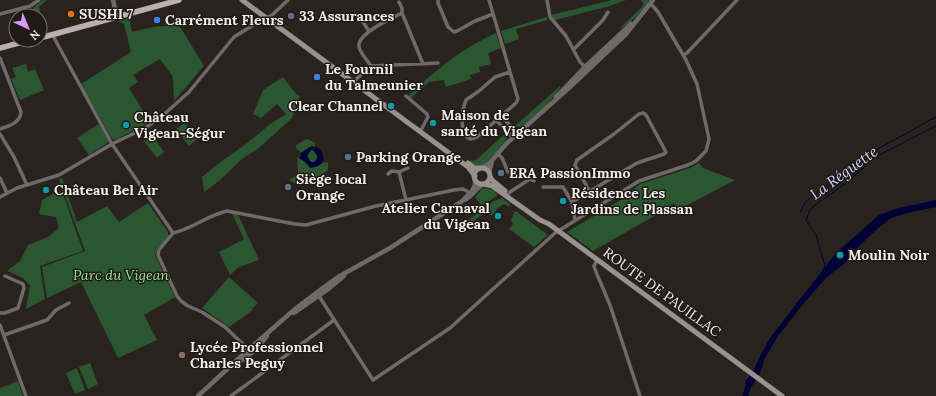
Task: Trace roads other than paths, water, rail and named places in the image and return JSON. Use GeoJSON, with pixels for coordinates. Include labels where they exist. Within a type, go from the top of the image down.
{"type":"FeatureCollection","features":[{"type":"Feature","properties":{"kind":"main road"},"geometry":{"type":"LineString","coordinates":[[48,35],[179,0]]}},
{"type":"Feature","properties":{"kind":"main road"},"geometry":{"type":"LineString","coordinates":[[242,0],[421,131],[470,170],[479,183],[484,184],[488,181],[490,174],[486,169],[475,168],[421,131]]}},
{"type":"Feature","properties":{"kind":"main road"},"geometry":{"type":"LineString","coordinates":[[475,177],[477,171],[481,168]]}},
{"type":"Feature","properties":{"kind":"main road","name":"ROUTE DE PAUILLAC"},"geometry":{"type":"LineString","coordinates":[[490,174],[494,182],[508,195]]}},
{"type":"Feature","properties":{"kind":"main road","name":"ROUTE DE PAUILLAC"},"geometry":{"type":"LineString","coordinates":[[484,184],[492,186],[508,195],[542,217],[549,224],[782,396]]}},
{"type":"Feature","properties":{"kind":"street"},"geometry":{"type":"LineString","coordinates":[[0,14],[30,6],[40,0]]}},
{"type":"Feature","properties":{"kind":"street"},"geometry":{"type":"LineString","coordinates":[[114,0],[117,17]]}},
{"type":"Feature","properties":{"kind":"street"},"geometry":{"type":"LineString","coordinates":[[0,196],[27,185],[60,175],[112,144],[145,128],[161,117],[189,92],[234,37],[265,18],[271,16],[288,0]]}},
{"type":"Feature","properties":{"kind":"street"},"geometry":{"type":"LineString","coordinates":[[438,0],[448,27],[454,32],[475,21],[494,14]]}},
{"type":"Feature","properties":{"kind":"street"},"geometry":{"type":"LineString","coordinates":[[489,0],[518,99],[516,103],[477,137],[472,139],[468,138],[463,129],[465,102],[468,98],[479,92],[495,77],[510,72]]}},
{"type":"Feature","properties":{"kind":"street"},"geometry":{"type":"LineString","coordinates":[[547,0],[550,17],[566,36],[586,68]]}},
{"type":"Feature","properties":{"kind":"street"},"geometry":{"type":"LineString","coordinates":[[683,55],[737,0]]}},
{"type":"Feature","properties":{"kind":"street"},"geometry":{"type":"LineString","coordinates":[[399,2],[423,64]]}},
{"type":"Feature","properties":{"kind":"street"},"geometry":{"type":"LineString","coordinates":[[318,294],[372,380],[450,328],[559,231],[575,220],[639,181],[696,161],[706,151],[709,139],[697,84],[683,55],[652,2],[637,19],[623,30],[586,68],[567,84],[547,107],[497,153],[493,160],[490,174]]}},
{"type":"Feature","properties":{"kind":"street"},"geometry":{"type":"LineString","coordinates":[[574,49],[603,20],[608,12]]}},
{"type":"Feature","properties":{"kind":"street"},"geometry":{"type":"LineString","coordinates":[[371,66],[359,47],[360,43],[369,31],[402,13]]}},
{"type":"Feature","properties":{"kind":"street"},"geometry":{"type":"LineString","coordinates":[[360,20],[369,31]]}},
{"type":"Feature","properties":{"kind":"street"},"geometry":{"type":"LineString","coordinates":[[52,34],[112,144],[173,233]]}},
{"type":"Feature","properties":{"kind":"street"},"geometry":{"type":"LineString","coordinates":[[0,58],[22,112],[17,122],[0,130]]}},
{"type":"Feature","properties":{"kind":"street"},"geometry":{"type":"LineString","coordinates":[[355,84],[371,66],[438,63]]}},
{"type":"Feature","properties":{"kind":"street"},"geometry":{"type":"LineString","coordinates":[[406,96],[427,114],[428,117],[421,131]]}},
{"type":"Feature","properties":{"kind":"street"},"geometry":{"type":"LineString","coordinates":[[572,202],[590,192],[637,163],[666,152],[646,115],[643,113],[639,114],[577,160],[575,165],[590,192]]}},
{"type":"Feature","properties":{"kind":"street"},"geometry":{"type":"LineString","coordinates":[[501,116],[517,133]]}},
{"type":"Feature","properties":{"kind":"street"},"geometry":{"type":"LineString","coordinates":[[496,120],[512,138]]}},
{"type":"Feature","properties":{"kind":"street"},"geometry":{"type":"LineString","coordinates":[[0,134],[14,157],[27,185]]}},
{"type":"Feature","properties":{"kind":"street"},"geometry":{"type":"LineString","coordinates":[[497,153],[502,158],[508,172]]}},
{"type":"Feature","properties":{"kind":"street"},"geometry":{"type":"LineString","coordinates":[[481,168],[493,160]]}},
{"type":"Feature","properties":{"kind":"street"},"geometry":{"type":"LineString","coordinates":[[388,174],[392,171],[399,172],[408,168]]}},
{"type":"Feature","properties":{"kind":"street"},"geometry":{"type":"LineString","coordinates":[[399,172],[406,200]]}},
{"type":"Feature","properties":{"kind":"street"},"geometry":{"type":"LineString","coordinates":[[461,202],[470,193],[475,185],[475,177]]}},
{"type":"Feature","properties":{"kind":"street"},"geometry":{"type":"LineString","coordinates":[[0,178],[7,193]]}},
{"type":"Feature","properties":{"kind":"street"},"geometry":{"type":"LineString","coordinates":[[508,195],[530,178],[534,181]]}},
{"type":"Feature","properties":{"kind":"street"},"geometry":{"type":"LineString","coordinates":[[198,396],[232,365],[243,360],[250,351],[263,342],[270,332],[295,309],[318,294],[338,277],[390,248],[471,197],[478,187],[484,184]]}},
{"type":"Feature","properties":{"kind":"street"},"geometry":{"type":"LineString","coordinates":[[543,187],[563,187],[572,202],[575,220]]}},
{"type":"Feature","properties":{"kind":"street"},"geometry":{"type":"LineString","coordinates":[[250,351],[225,327],[202,312],[188,306],[177,296],[158,255],[159,250],[173,233],[185,230],[217,213],[227,211],[295,224],[306,224],[406,200],[460,189],[470,193]]}},
{"type":"Feature","properties":{"kind":"street"},"geometry":{"type":"LineString","coordinates":[[598,260],[594,266],[610,305],[640,396]]}},
{"type":"Feature","properties":{"kind":"street"},"geometry":{"type":"LineString","coordinates":[[0,313],[5,313],[18,308],[24,288],[23,284],[5,276]]}},
{"type":"Feature","properties":{"kind":"street"},"geometry":{"type":"LineString","coordinates":[[4,335],[47,320],[56,310],[69,303]]}},
{"type":"Feature","properties":{"kind":"street"},"geometry":{"type":"LineString","coordinates":[[231,396],[334,320]]}},
{"type":"Feature","properties":{"kind":"street"},"geometry":{"type":"LineString","coordinates":[[0,325],[26,396]]}},
{"type":"Feature","properties":{"kind":"waterway","name":"La Réguette"},"geometry":{"type":"LineString","coordinates":[[800,212],[806,201],[837,180],[865,156],[936,117]]}},
{"type":"Feature","properties":{"kind":"waterway"},"geometry":{"type":"LineString","coordinates":[[823,271],[825,266],[816,235],[806,220],[810,210],[850,180],[875,157],[936,126]]}},
{"type":"Feature","properties":{"kind":"waterway"},"geometry":{"type":"LineString","coordinates":[[796,304],[802,297]]}},
{"type":"Feature","properties":{"kind":"place","name":"SUSHI 7"},"geometry":{"type":"Point","coordinates":[71,14]}},
{"type":"Feature","properties":{"kind":"place","name":"33 Assurances"},"geometry":{"type":"Point","coordinates":[291,16]}},
{"type":"Feature","properties":{"kind":"place","name":"Carrément Fleurs"},"geometry":{"type":"Point","coordinates":[157,20]}},
{"type":"Feature","properties":{"kind":"place","name":"Le Fournil du Talmeunier"},"geometry":{"type":"Point","coordinates":[317,77]}},
{"type":"Feature","properties":{"kind":"place","name":"Clear Channel"},"geometry":{"type":"Point","coordinates":[391,106]}},
{"type":"Feature","properties":{"kind":"place","name":"Maison de santé du Vigean"},"geometry":{"type":"Point","coordinates":[433,123]}},
{"type":"Feature","properties":{"kind":"place","name":"Château Vigean-Ségur"},"geometry":{"type":"Point","coordinates":[126,125]}},
{"type":"Feature","properties":{"kind":"place","name":"Parking Orange"},"geometry":{"type":"Point","coordinates":[348,157]}},
{"type":"Feature","properties":{"kind":"place","name":"ERA PassionImmo"},"geometry":{"type":"Point","coordinates":[501,173]}},
{"type":"Feature","properties":{"kind":"place","name":"Siège local Orange"},"geometry":{"type":"Point","coordinates":[288,187]}},
{"type":"Feature","properties":{"kind":"place","name":"Château Bel Air"},"geometry":{"type":"Point","coordinates":[46,190]}},
{"type":"Feature","properties":{"kind":"place","name":"Résidence Les Jardins de Plassan"},"geometry":{"type":"Point","coordinates":[563,201]}},
{"type":"Feature","properties":{"kind":"place","name":"Atelier Carnaval du Vigean"},"geometry":{"type":"Point","coordinates":[498,216]}},
{"type":"Feature","properties":{"kind":"place","name":"Moulin Noir"},"geometry":{"type":"Point","coordinates":[840,255]}},
{"type":"Feature","properties":{"kind":"place","name":"Lycée Professionnel Charles Peguy"},"geometry":{"type":"Point","coordinates":[182,355]}},
{"type":"Feature","properties":{"kind":"park label","name":"Parc du Vigean"},"geometry":{"type":"Point","coordinates":[121,275]}}]}
